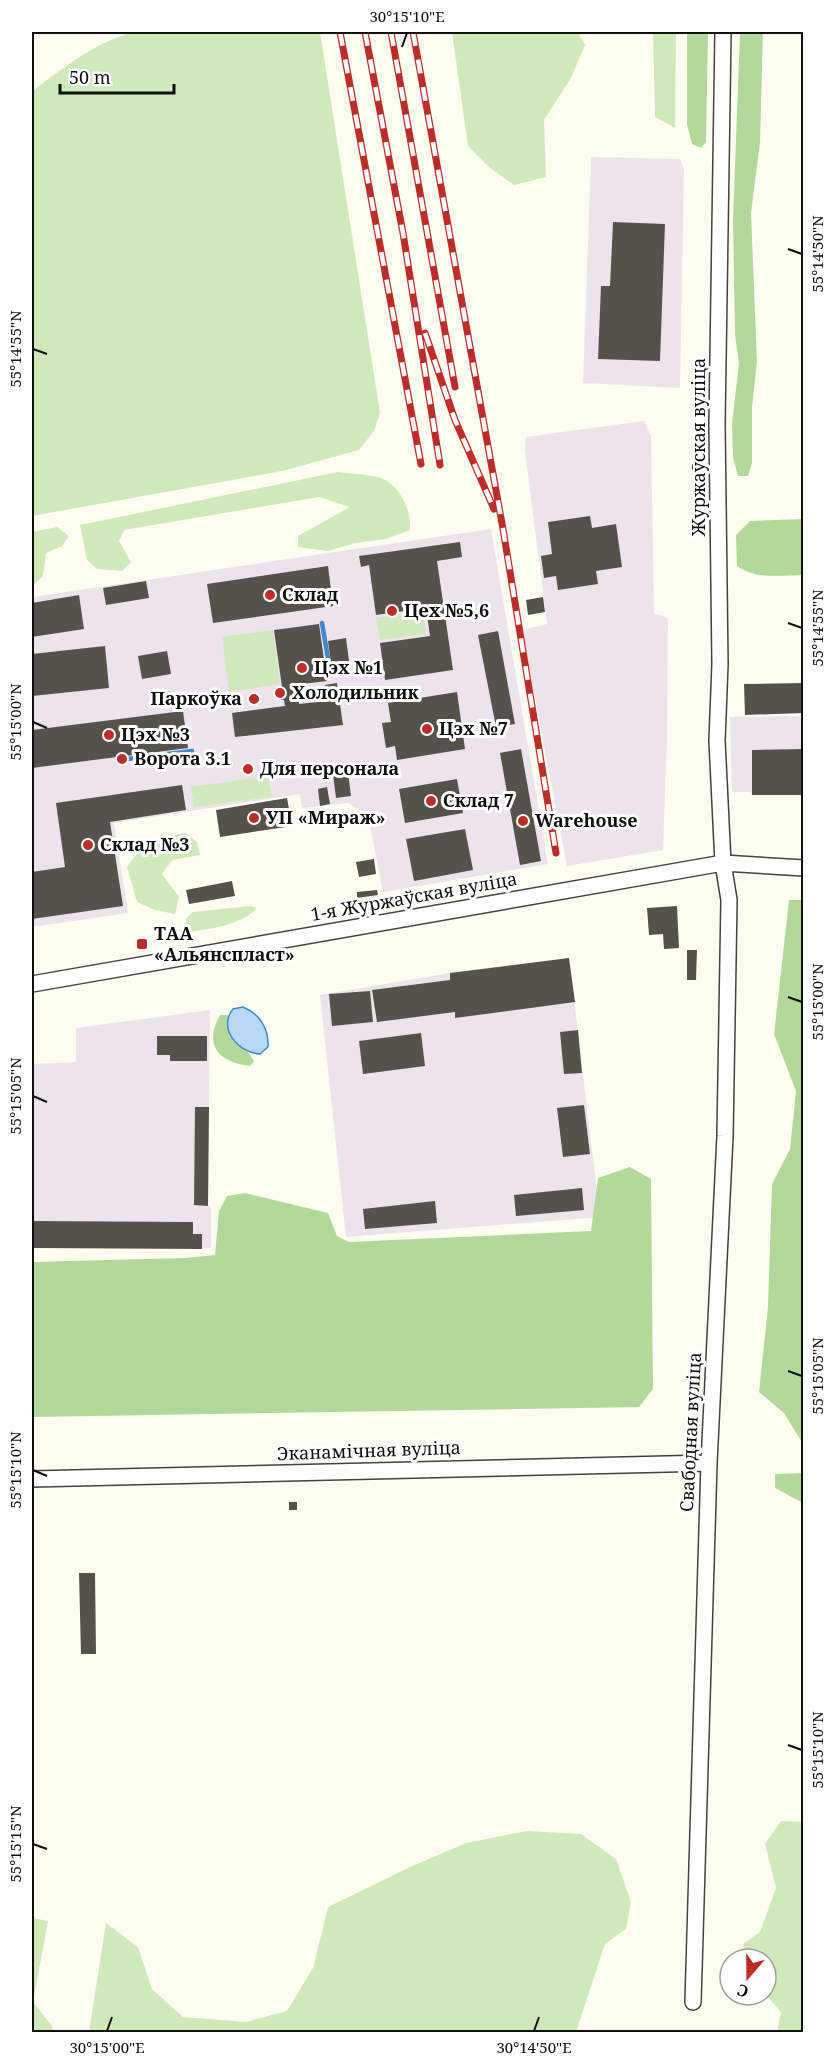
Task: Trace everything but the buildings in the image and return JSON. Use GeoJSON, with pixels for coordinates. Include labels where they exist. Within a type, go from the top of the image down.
{"type":"FeatureCollection","features":[{"type":"Feature","properties":{"kind":"street","name":"Журжаўская вуліца"},"geometry":{"type":"LineString","coordinates":[[723,32],[717,424],[720,664],[717,741],[723,863]]}},
{"type":"Feature","properties":{"kind":"street","name":"1-я Журжаўская вуліца"},"geometry":{"type":"LineString","coordinates":[[32,984],[723,863],[804,868]]}},
{"type":"Feature","properties":{"kind":"street","name":"Свабодная вуліца"},"geometry":{"type":"LineString","coordinates":[[693,2002],[708,1463],[725,1136],[729,900],[723,863]]}},
{"type":"Feature","properties":{"kind":"street","name":"Эканамічная вуліца"},"geometry":{"type":"LineString","coordinates":[[32,1479],[708,1463]]}},
{"type":"Feature","properties":{"kind":"shaded area"},"geometry":{"type":"Polygon","coordinates":[[[591,157],[680,159],[684,169],[680,388],[583,383],[591,157]]]}},
{"type":"Feature","properties":{"kind":"shaded area"},"geometry":{"type":"Polygon","coordinates":[[[644,421],[651,436],[654,613],[668,618],[663,850],[567,866],[522,630],[547,624],[525,450],[526,437],[644,421]]]}},
{"type":"Feature","properties":{"kind":"shaded area","name":"ТАА «Альянспласт»"},"geometry":{"type":"Polygon","coordinates":[[[491,529],[548,864],[383,892],[368,815],[348,803],[302,808],[300,794],[114,823],[128,913],[32,927],[32,597],[491,529]]]}},
{"type":"Feature","properties":{"kind":"shaded area"},"geometry":{"type":"Polygon","coordinates":[[[803,716],[803,795],[752,795],[751,792],[732,792],[730,717],[803,716]]]}},
{"type":"Feature","properties":{"kind":"shaded area"},"geometry":{"type":"Polygon","coordinates":[[[569,958],[600,1217],[346,1237],[320,995],[450,973],[569,958]]]}},
{"type":"Feature","properties":{"kind":"shaded area"},"geometry":{"type":"Polygon","coordinates":[[[210,1010],[208,1205],[211,1207],[211,1248],[32,1248],[32,1064],[76,1062],[76,1028],[210,1010]]]}},
{"type":"Feature","properties":{"kind":"green space"},"geometry":{"type":"Polygon","coordinates":[[[135,32],[320,32],[380,413],[374,431],[359,450],[282,471],[32,516],[32,91],[94,49],[135,32]]]}},
{"type":"Feature","properties":{"kind":"green space"},"geometry":{"type":"Polygon","coordinates":[[[452,32],[578,32],[585,45],[571,78],[544,120],[546,177],[514,185],[490,168],[468,146],[452,32]]]}},
{"type":"Feature","properties":{"kind":"green space"},"geometry":{"type":"Polygon","coordinates":[[[653,32],[676,32],[675,128],[655,117],[653,32]]]}},
{"type":"Feature","properties":{"kind":"green space"},"geometry":{"type":"Polygon","coordinates":[[[687,32],[708,32],[706,142],[701,148],[692,144],[687,124],[687,32]]]}},
{"type":"Feature","properties":{"kind":"green space"},"geometry":{"type":"Polygon","coordinates":[[[740,32],[763,32],[760,142],[751,213],[757,361],[752,408],[752,463],[748,476],[738,476],[733,457],[732,424],[739,363],[735,335],[733,221],[740,32]]]}},
{"type":"Feature","properties":{"kind":"green space"},"geometry":{"type":"Polygon","coordinates":[[[338,472],[381,478],[388,482],[399,493],[407,507],[410,530],[386,539],[355,543],[328,551],[298,547],[298,536],[350,507],[319,497],[124,530],[119,541],[131,562],[122,571],[97,569],[87,560],[80,525],[338,472]]]}},
{"type":"Feature","properties":{"kind":"green space"},"geometry":{"type":"Polygon","coordinates":[[[803,519],[803,575],[760,575],[737,566],[736,535],[750,521],[803,519]]]}},
{"type":"Feature","properties":{"kind":"green space"},"geometry":{"type":"Polygon","coordinates":[[[57,527],[69,536],[62,546],[46,553],[43,576],[32,586],[32,532],[57,527]]]}},
{"type":"Feature","properties":{"kind":"green space"},"geometry":{"type":"Polygon","coordinates":[[[423,611],[426,634],[380,640],[376,618],[423,611]]]}},
{"type":"Feature","properties":{"kind":"green space"},"geometry":{"type":"Polygon","coordinates":[[[273,630],[280,684],[229,692],[222,637],[273,630]]]}},
{"type":"Feature","properties":{"kind":"green space"},"geometry":{"type":"Polygon","coordinates":[[[268,776],[272,797],[194,807],[191,787],[268,776]]]}},
{"type":"Feature","properties":{"kind":"green space"},"geometry":{"type":"Polygon","coordinates":[[[186,833],[197,842],[200,855],[172,860],[162,874],[179,897],[175,914],[155,910],[137,902],[127,867],[145,846],[167,836],[186,833]]]}},
{"type":"Feature","properties":{"kind":"green space"},"geometry":{"type":"Polygon","coordinates":[[[789,900],[804,900],[803,1444],[784,1413],[759,1392],[768,1307],[772,1184],[790,1149],[796,1091],[774,1034],[789,900]]]}},
{"type":"Feature","properties":{"kind":"green space"},"geometry":{"type":"Polygon","coordinates":[[[250,906],[257,908],[234,923],[186,932],[186,919],[193,912],[250,906]]]}},
{"type":"Feature","properties":{"kind":"green space"},"geometry":{"type":"Polygon","coordinates":[[[220,1015],[228,1015],[231,1035],[254,1061],[250,1066],[230,1061],[217,1051],[213,1035],[220,1015]]]}},
{"type":"Feature","properties":{"kind":"green space"},"geometry":{"type":"Polygon","coordinates":[[[630,1167],[651,1179],[653,1389],[639,1407],[32,1417],[32,1262],[185,1258],[215,1255],[219,1211],[227,1196],[245,1193],[328,1213],[337,1236],[349,1242],[591,1231],[598,1178],[630,1167]]]}},
{"type":"Feature","properties":{"kind":"green space"},"geometry":{"type":"Polygon","coordinates":[[[803,1473],[803,1503],[775,1488],[775,1474],[803,1473]]]}},
{"type":"Feature","properties":{"kind":"green space"},"geometry":{"type":"Polygon","coordinates":[[[781,1821],[803,1822],[803,2032],[777,2032],[781,2012],[777,2007],[778,1947],[744,1947],[743,1944],[760,1932],[776,1888],[765,1844],[781,1821]]]}},
{"type":"Feature","properties":{"kind":"green space"},"geometry":{"type":"Polygon","coordinates":[[[527,1831],[581,1834],[616,1859],[631,1902],[626,1929],[605,1944],[576,2032],[89,2032],[106,1923],[138,1947],[152,1989],[183,2017],[246,2022],[287,2011],[313,1968],[328,1907],[466,1843],[527,1831]]]}},
{"type":"Feature","properties":{"kind":"green space"},"geometry":{"type":"Polygon","coordinates":[[[32,1918],[48,1921],[33,2002],[52,2026],[53,2032],[32,2032],[32,1918]]]}},
{"type":"Feature","properties":{"kind":"water"},"geometry":{"type":"Polygon","coordinates":[[[243,1007],[259,1018],[265,1028],[268,1047],[260,1054],[252,1053],[238,1045],[229,1032],[229,1017],[233,1009],[243,1007]]]}},
{"type":"Feature","properties":{"kind":"waterway"},"geometry":{"type":"LineString","coordinates":[[322,623],[329,664]]}},
{"type":"Feature","properties":{"kind":"waterway"},"geometry":{"type":"LineString","coordinates":[[127,759],[192,751]]}},
{"type":"Feature","properties":{"kind":"railway"},"geometry":{"type":"LineString","coordinates":[[340,32],[421,464]]}},
{"type":"Feature","properties":{"kind":"railway"},"geometry":{"type":"LineString","coordinates":[[365,32],[403,233],[440,465]]}},
{"type":"Feature","properties":{"kind":"railway"},"geometry":{"type":"LineString","coordinates":[[391,32],[455,387]]}},
{"type":"Feature","properties":{"kind":"railway"},"geometry":{"type":"LineString","coordinates":[[413,32],[503,529],[556,853]]}},
{"type":"Feature","properties":{"kind":"railway"},"geometry":{"type":"LineString","coordinates":[[425,333],[455,420],[494,509]]}},
{"type":"Feature","properties":{"kind":"place","name":"Склад"},"geometry":{"type":"Point","coordinates":[270,595]}},
{"type":"Feature","properties":{"kind":"place","name":"Цех №5,6"},"geometry":{"type":"Point","coordinates":[392,611]}},
{"type":"Feature","properties":{"kind":"place","name":"Цэх №1"},"geometry":{"type":"Point","coordinates":[302,668]}},
{"type":"Feature","properties":{"kind":"place","name":"Холодильник"},"geometry":{"type":"Point","coordinates":[280,693]}},
{"type":"Feature","properties":{"kind":"place","name":"Паркоўка"},"geometry":{"type":"Point","coordinates":[254,699]}},
{"type":"Feature","properties":{"kind":"place","name":"Цэх №7"},"geometry":{"type":"Point","coordinates":[427,729]}},
{"type":"Feature","properties":{"kind":"place","name":"Цэх №3"},"geometry":{"type":"Point","coordinates":[109,735]}},
{"type":"Feature","properties":{"kind":"place","name":"Ворота 3.1"},"geometry":{"type":"Point","coordinates":[122,759]}},
{"type":"Feature","properties":{"kind":"place","name":"Для персонала"},"geometry":{"type":"Point","coordinates":[248,769]}},
{"type":"Feature","properties":{"kind":"place","name":"Склад 7"},"geometry":{"type":"Point","coordinates":[431,801]}},
{"type":"Feature","properties":{"kind":"place","name":"УП «Мираж»"},"geometry":{"type":"Point","coordinates":[254,818]}},
{"type":"Feature","properties":{"kind":"place","name":"Warehouse"},"geometry":{"type":"Point","coordinates":[523,821]}},
{"type":"Feature","properties":{"kind":"place","name":"Склад №3"},"geometry":{"type":"Point","coordinates":[88,845]}},
{"type":"Feature","properties":{"kind":"place","name":"ТАА «Альянспласт»"},"geometry":{"type":"Point","coordinates":[142,944]}}]}
